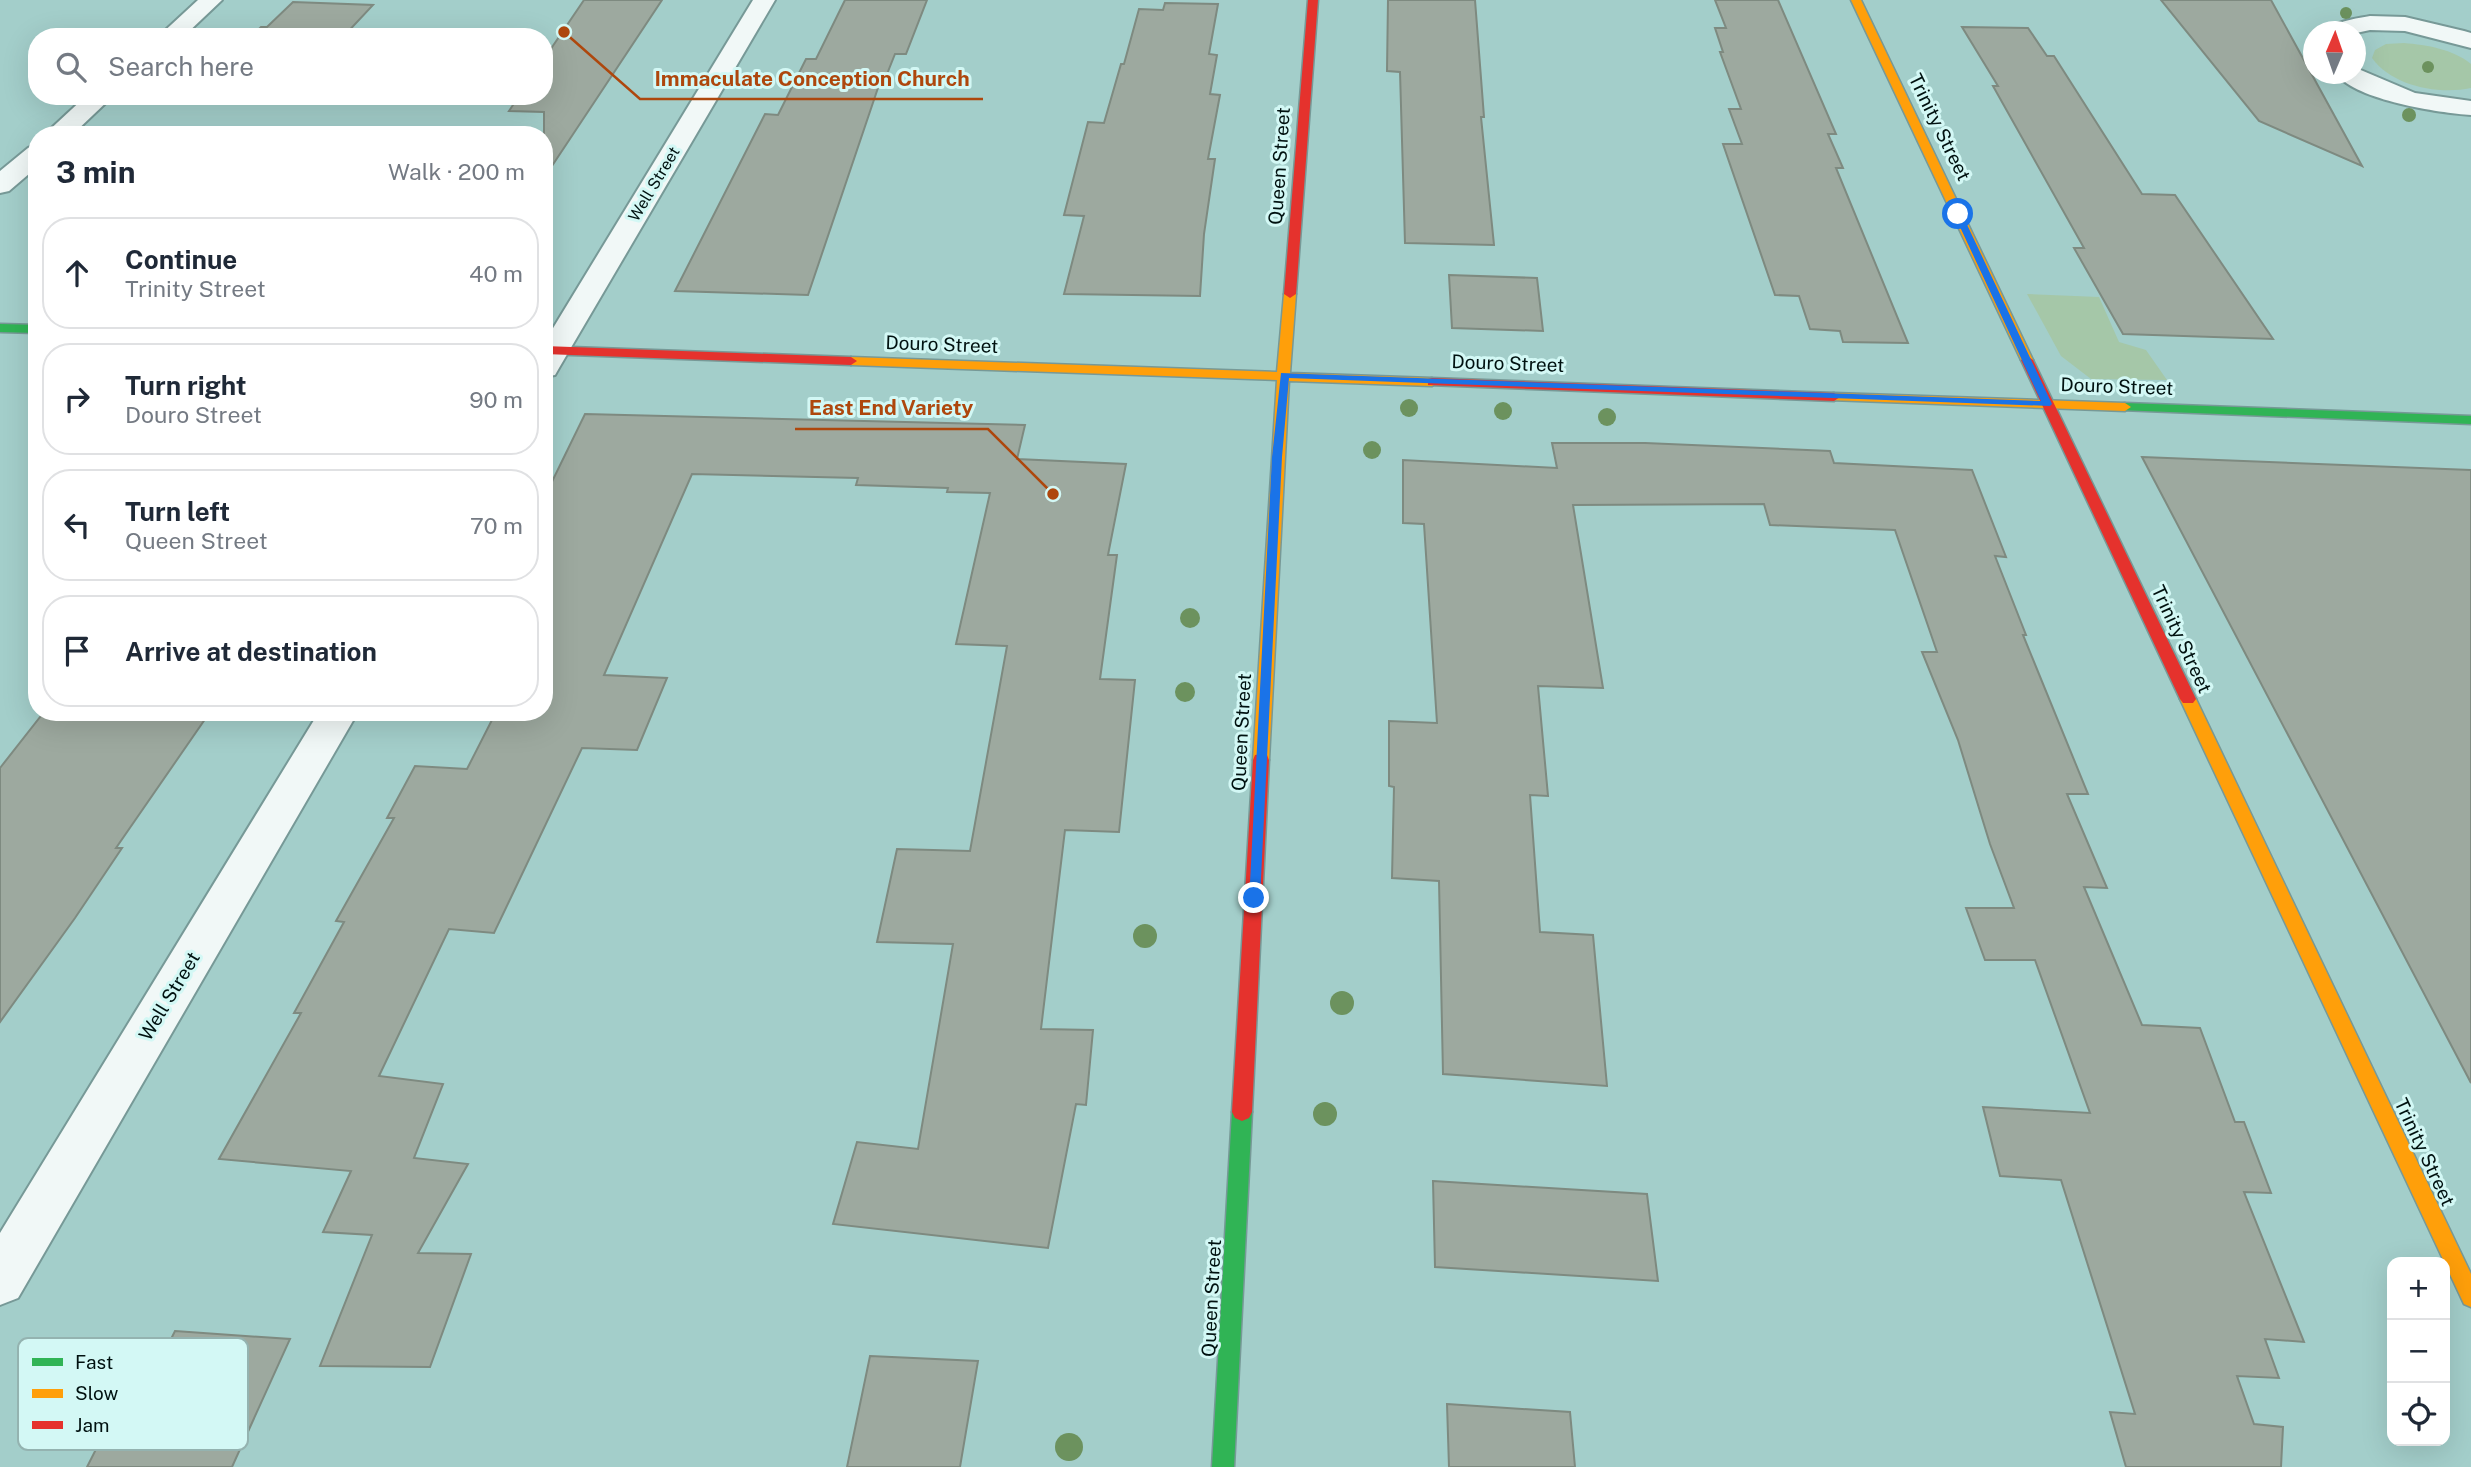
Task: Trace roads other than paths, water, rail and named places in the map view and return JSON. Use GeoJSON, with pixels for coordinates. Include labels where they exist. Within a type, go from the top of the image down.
{"type":"FeatureCollection","features":[{"type":"Feature","properties":{"kind":"street"},"geometry":{"type":"LineString","coordinates":[[179,28],[211,0]]}},
{"type":"Feature","properties":{"kind":"street","name":"Well Street"},"geometry":{"type":"LineString","coordinates":[[553,348],[764,0]]}},
{"type":"Feature","properties":{"kind":"street","name":"Queen Street"},"geometry":{"type":"LineString","coordinates":[[1223,1467],[1276,484],[1313,0]]}},
{"type":"Feature","properties":{"kind":"street","name":"Trinity Street"},"geometry":{"type":"LineString","coordinates":[[1856,0],[2471,1297]]}},
{"type":"Feature","properties":{"kind":"street"},"geometry":{"type":"LineString","coordinates":[[2424,2],[2430,8],[2431,29]]}},
{"type":"Feature","properties":{"kind":"street"},"geometry":{"type":"LineString","coordinates":[[2366,25],[2385,23],[2431,29],[2471,41]]}},
{"type":"Feature","properties":{"kind":"street"},"geometry":{"type":"LineString","coordinates":[[2366,82],[2423,103],[2471,108]]}},
{"type":"Feature","properties":{"kind":"street"},"geometry":{"type":"LineString","coordinates":[[67,126],[91,105]]}},
{"type":"Feature","properties":{"kind":"street"},"geometry":{"type":"LineString","coordinates":[[0,185],[28,161]]}},
{"type":"Feature","properties":{"kind":"street"},"geometry":{"type":"LineString","coordinates":[[0,328],[28,329]]}},
{"type":"Feature","properties":{"kind":"street","name":"Douro Street"},"geometry":{"type":"LineString","coordinates":[[553,356],[1284,375],[2471,420]]}},
{"type":"Feature","properties":{"kind":"street","name":"Well Street"},"geometry":{"type":"LineString","coordinates":[[0,1280],[334,721]]}},
{"type":"Feature","properties":{"kind":"place","name":"Immaculate Conception Church"},"geometry":{"type":"Point","coordinates":[564,32]}},
{"type":"Feature","properties":{"kind":"place","name":"East End Variety"},"geometry":{"type":"Point","coordinates":[1053,494]}}]}
